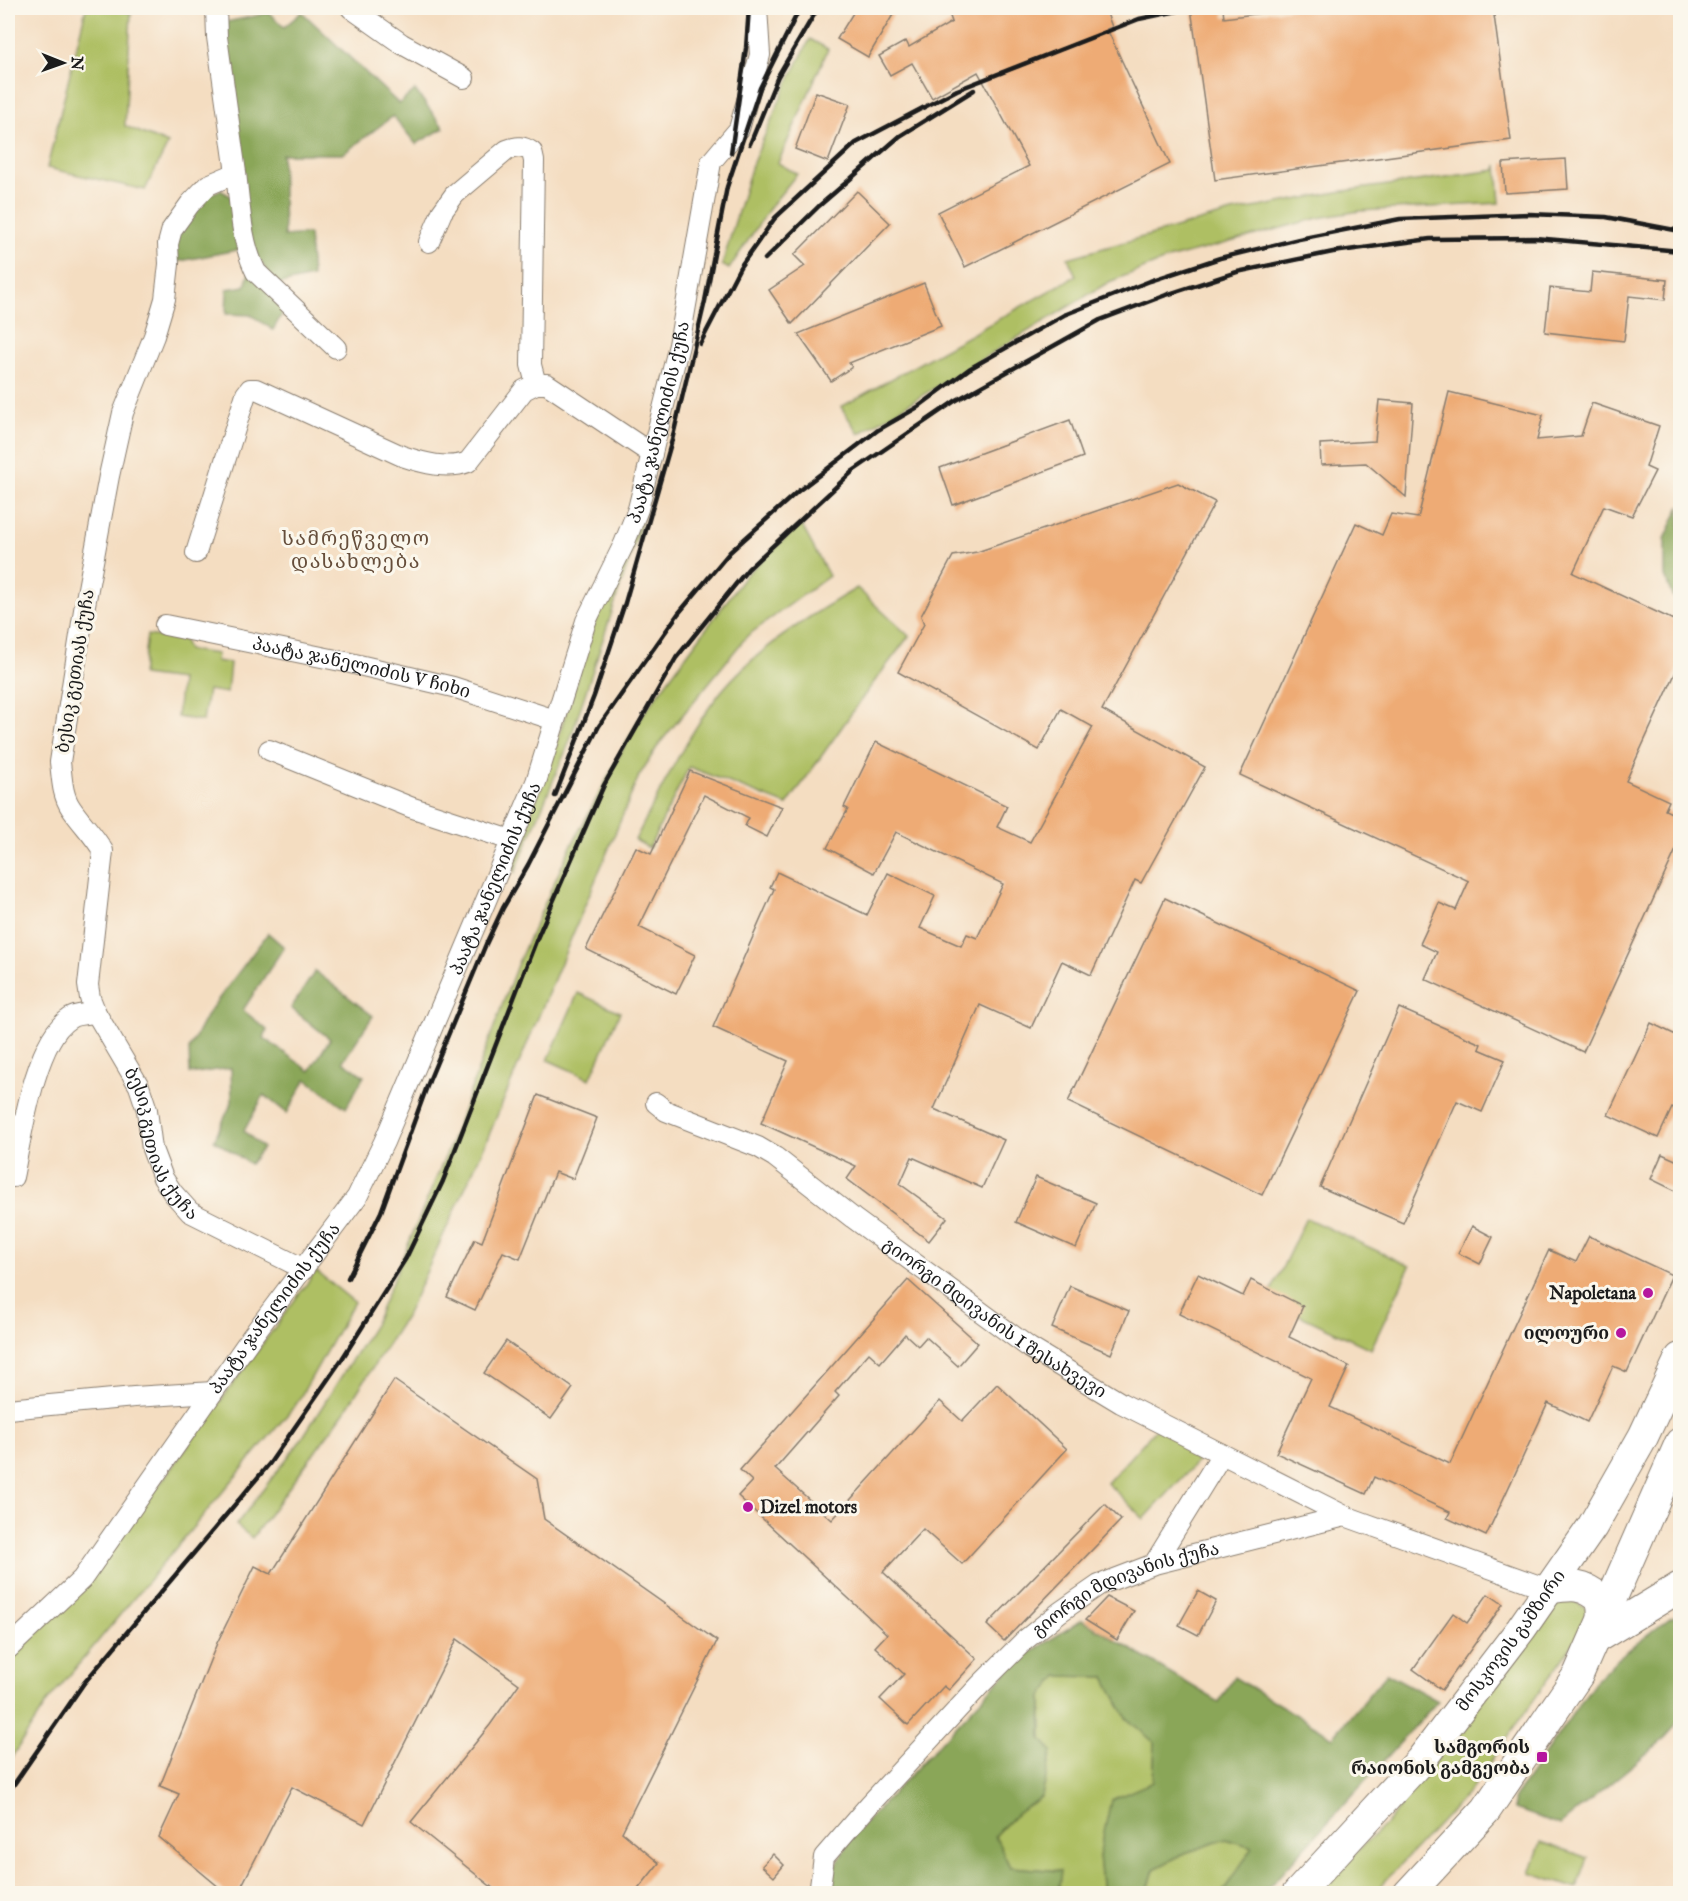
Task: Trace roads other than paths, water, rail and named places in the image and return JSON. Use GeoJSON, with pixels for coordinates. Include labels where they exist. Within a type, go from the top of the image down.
{"type":"FeatureCollection","features":[{"type":"Feature","properties":{"kind":"main road","name":"მოსკოვის გამზირი"},"geometry":{"type":"LineString","coordinates":[[1297,1893],[1420,1761],[1521,1629],[1592,1527],[1643,1437],[1680,1358]]}},
{"type":"Feature","properties":{"kind":"main road"},"geometry":{"type":"LineString","coordinates":[[1592,1527],[1661,1450],[1680,1433]]}},
{"type":"Feature","properties":{"kind":"main road"},"geometry":{"type":"LineString","coordinates":[[1408,1893],[1486,1810],[1578,1675],[1680,1443]]}},
{"type":"Feature","properties":{"kind":"main road"},"geometry":{"type":"LineString","coordinates":[[1548,1589],[1581,1586],[1593,1592],[1602,1600],[1600,1629]]}},
{"type":"Feature","properties":{"kind":"main road"},"geometry":{"type":"LineString","coordinates":[[1600,1629],[1680,1587]]}},
{"type":"Feature","properties":{"kind":"street"},"geometry":{"type":"LineString","coordinates":[[216,8],[245,243],[250,260],[256,272],[336,348]]}},
{"type":"Feature","properties":{"kind":"street"},"geometry":{"type":"LineString","coordinates":[[351,8],[402,44],[464,78]]}},
{"type":"Feature","properties":{"kind":"street","name":"პაატა ჯანელიძის ქუჩა"},"geometry":{"type":"LineString","coordinates":[[8,1649],[82,1579],[253,1335],[357,1197],[384,1142],[536,782],[586,621],[624,544],[638,509],[680,345],[711,162],[739,129],[760,55],[757,8]]}},
{"type":"Feature","properties":{"kind":"street"},"geometry":{"type":"LineString","coordinates":[[429,243],[442,212],[454,194],[507,150],[517,147],[526,148],[532,152],[534,161],[531,365],[536,384]]}},
{"type":"Feature","properties":{"kind":"street","name":"ბესიკ გეთიას ქუჩა"},"geometry":{"type":"LineString","coordinates":[[236,174],[208,185],[190,204],[172,230],[168,244],[169,264],[165,299],[154,336],[123,413],[109,476],[84,610],[60,762],[63,787],[70,807],[102,851],[88,984],[90,998],[96,1013],[140,1086],[147,1110],[152,1149],[163,1178],[190,1212],[304,1269]]}},
{"type":"Feature","properties":{"kind":"street"},"geometry":{"type":"LineString","coordinates":[[196,554],[246,394],[250,389],[256,389],[402,456],[456,467],[468,462],[524,390],[536,384],[547,384],[652,454]]}},
{"type":"Feature","properties":{"kind":"street","name":"პაატა ჯანელიძის V ჩიხი"},"geometry":{"type":"LineString","coordinates":[[165,625],[346,662],[453,687],[555,720]]}},
{"type":"Feature","properties":{"kind":"street"},"geometry":{"type":"LineString","coordinates":[[269,750],[410,807],[511,840]]}},
{"type":"Feature","properties":{"kind":"street"},"geometry":{"type":"LineString","coordinates":[[13,1178],[32,1091],[50,1039],[69,1018],[96,1013]]}},
{"type":"Feature","properties":{"kind":"street","name":"გიორგი მდივანის I შესახვევი"},"geometry":{"type":"LineString","coordinates":[[656,1103],[666,1111],[758,1147],[775,1157],[1030,1348],[1121,1403],[1345,1516]]}},
{"type":"Feature","properties":{"kind":"street"},"geometry":{"type":"LineString","coordinates":[[8,1409],[213,1392]]}},
{"type":"Feature","properties":{"kind":"street"},"geometry":{"type":"LineString","coordinates":[[1154,1564],[1221,1454]]}},
{"type":"Feature","properties":{"kind":"street"},"geometry":{"type":"LineString","coordinates":[[1345,1516],[1548,1589]]}},
{"type":"Feature","properties":{"kind":"street","name":"გიორგი მდივანის ქუჩა"},"geometry":{"type":"LineString","coordinates":[[819,1893],[824,1857],[869,1804],[980,1685],[1025,1640],[1060,1612],[1099,1585],[1154,1564],[1345,1516]]}},
{"type":"Feature","properties":{"kind":"railway"},"geometry":{"type":"LineString","coordinates":[[731,153],[746,48],[749,8]]}},
{"type":"Feature","properties":{"kind":"railway"},"geometry":{"type":"LineString","coordinates":[[555,796],[594,696],[625,603],[672,440],[705,301],[727,187],[760,88],[800,8]]}},
{"type":"Feature","properties":{"kind":"railway"},"geometry":{"type":"LineString","coordinates":[[750,144],[778,76],[818,8]]}},
{"type":"Feature","properties":{"kind":"railway"},"geometry":{"type":"LineString","coordinates":[[700,344],[740,267],[775,218],[856,143],[957,90],[1139,19],[1192,8]]}},
{"type":"Feature","properties":{"kind":"railway"},"geometry":{"type":"LineString","coordinates":[[765,259],[819,206],[900,136],[974,90]]}},
{"type":"Feature","properties":{"kind":"railway"},"geometry":{"type":"LineString","coordinates":[[348,1278],[381,1212],[429,1081],[486,944],[599,726],[678,614],[730,552],[797,492],[878,430],[918,407],[969,369],[1064,315],[1150,281],[1220,258],[1299,239],[1400,219],[1529,214],[1606,217],[1680,231]]}},
{"type":"Feature","properties":{"kind":"railway"},"geometry":{"type":"LineString","coordinates":[[8,1793],[84,1683],[270,1463],[342,1359],[406,1258],[443,1181],[538,936],[604,785],[676,658],[748,569],[853,471],[955,401],[1100,320],[1237,272],[1333,252],[1430,239],[1535,238],[1680,251]]}},
{"type":"Feature","properties":{"kind":"place","name":"Napoletana"},"geometry":{"type":"Point","coordinates":[1648,1293]}},
{"type":"Feature","properties":{"kind":"place","name":"ილოური"},"geometry":{"type":"Point","coordinates":[1621,1333]}},
{"type":"Feature","properties":{"kind":"place","name":"Dizel motors"},"geometry":{"type":"Point","coordinates":[748,1507]}},
{"type":"Feature","properties":{"kind":"place","name":"სამგორის რაიონის გამგეობა"},"geometry":{"type":"Point","coordinates":[1542,1757]}},
{"type":"Feature","properties":{"kind":"district","name":"სამრეწველო დასახლება"},"geometry":{"type":"Point","coordinates":[356,550]}}]}
